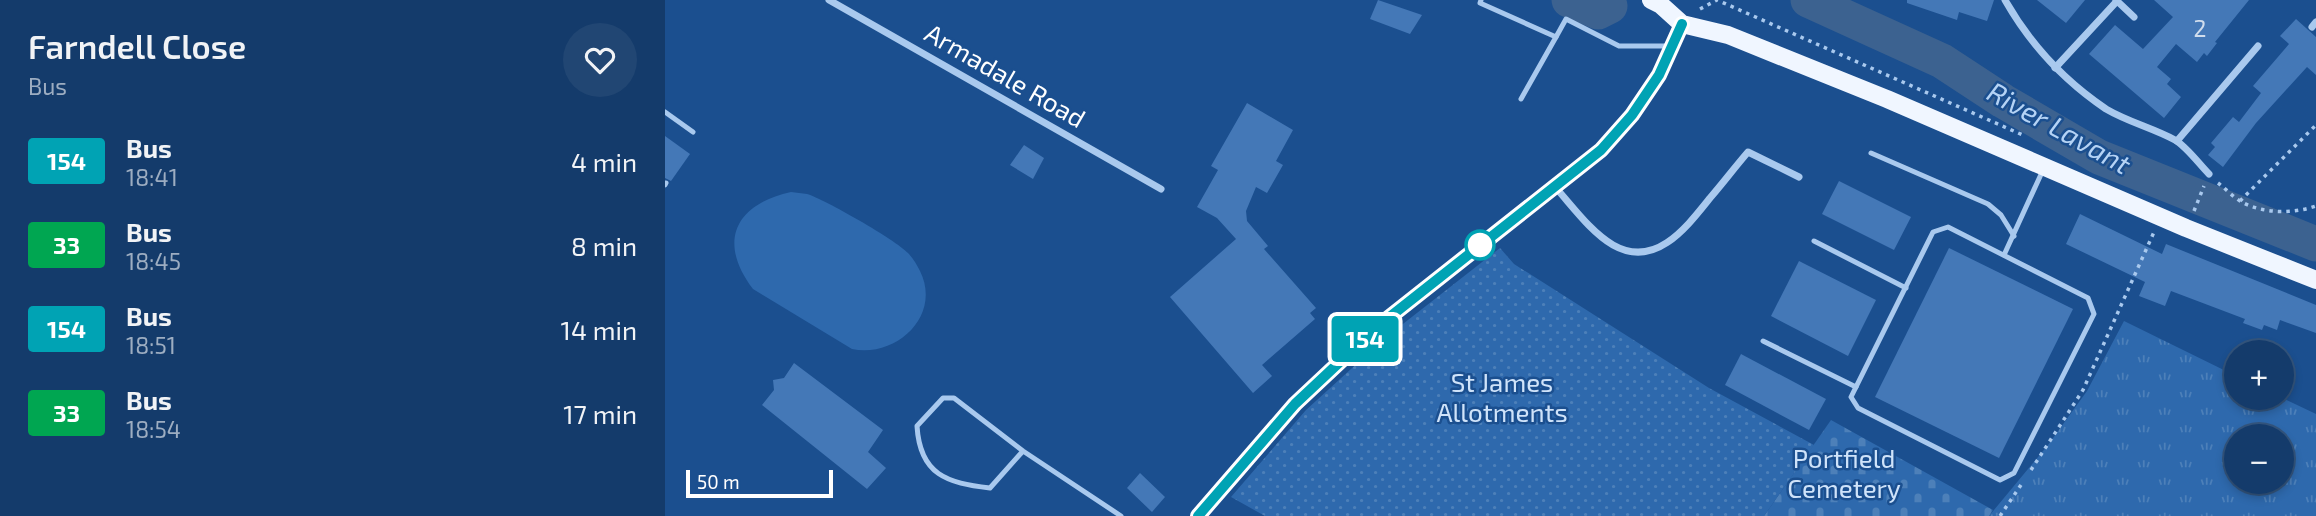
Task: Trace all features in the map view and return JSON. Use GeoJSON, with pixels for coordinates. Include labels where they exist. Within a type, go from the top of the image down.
{"type":"FeatureCollection","features":[{"type":"Feature","properties":{"kind":"main road"},"geometry":{"type":"LineString","coordinates":[[1651,0],[1661,5],[1682,24],[1728,35],[1887,99],[2161,217],[2316,280]]}},
{"type":"Feature","properties":{"kind":"street","name":"Armadale Road"},"geometry":{"type":"LineString","coordinates":[[829,0],[1161,189]]}},
{"type":"Feature","properties":{"kind":"street"},"geometry":{"type":"LineString","coordinates":[[2005,0],[2033,44],[2055,68],[2107,109],[2177,141],[2209,174]]}},
{"type":"Feature","properties":{"kind":"street"},"geometry":{"type":"LineString","coordinates":[[2055,68],[2117,0],[2134,17]]}},
{"type":"Feature","properties":{"kind":"street"},"geometry":{"type":"LineString","coordinates":[[1198,516],[1295,404],[1377,327],[1601,150],[1632,115],[1659,75],[1682,24]]}},
{"type":"Feature","properties":{"kind":"street"},"geometry":{"type":"LineString","coordinates":[[2177,141],[2258,46]]}},
{"type":"Feature","properties":{"kind":"street"},"geometry":{"type":"LineString","coordinates":[[1556,188],[1599,234],[1611,244],[1634,253],[1657,249],[1674,239],[1748,152],[1799,177]]}},
{"type":"Feature","properties":{"kind":"lane"},"geometry":{"type":"LineString","coordinates":[[1481,0],[1480,3],[1556,37]]}},
{"type":"Feature","properties":{"kind":"lane"},"geometry":{"type":"LineString","coordinates":[[1521,99],[1566,19],[1619,46],[1672,46]]}},
{"type":"Feature","properties":{"kind":"lane"},"geometry":{"type":"LineString","coordinates":[[665,112],[694,132]]}},
{"type":"Feature","properties":{"kind":"lane"},"geometry":{"type":"LineString","coordinates":[[1871,153],[1988,204],[2001,215],[2014,236]]}},
{"type":"Feature","properties":{"kind":"lane"},"geometry":{"type":"LineString","coordinates":[[2004,255],[2045,167]]}},
{"type":"Feature","properties":{"kind":"lane"},"geometry":{"type":"LineString","coordinates":[[1948,227],[2088,298],[2094,314],[2014,473],[2000,480],[1858,408],[1851,397],[1906,288],[1933,232],[1948,227]]}},
{"type":"Feature","properties":{"kind":"lane"},"geometry":{"type":"LineString","coordinates":[[1814,241],[1906,288]]}},
{"type":"Feature","properties":{"kind":"lane"},"geometry":{"type":"LineString","coordinates":[[1763,341],[1856,387]]}},
{"type":"Feature","properties":{"kind":"lane"},"geometry":{"type":"LineString","coordinates":[[1023,451],[990,488],[958,485],[936,474],[926,460],[918,441],[917,426],[943,398],[954,398],[1023,451],[1121,516]]}},
{"type":"Feature","properties":{"kind":"path"},"geometry":{"type":"LineString","coordinates":[[2240,201],[2316,125]]}},
{"type":"Feature","properties":{"kind":"path"},"geometry":{"type":"LineString","coordinates":[[2193,215],[2209,174],[2240,201],[2273,212],[2294,212],[2316,205]]}},
{"type":"Feature","properties":{"kind":"path"},"geometry":{"type":"LineString","coordinates":[[2000,516],[2083,390],[2161,217]]}},
{"type":"Feature","properties":{"kind":"green space"},"geometry":{"type":"Polygon","coordinates":[[[791,192],[816,197],[843,211],[890,239],[913,259],[925,287],[925,303],[911,330],[899,340],[885,347],[852,349],[753,289],[736,256],[734,241],[737,227],[756,206],[791,192]]]}},
{"type":"Feature","properties":{"kind":"green space","name":"St James Allotments"},"geometry":{"type":"Polygon","coordinates":[[[1500,248],[1514,264],[1709,388],[1814,445],[1764,516],[1265,516],[1231,497],[1306,410],[1385,338],[1500,248]]]}},
{"type":"Feature","properties":{"kind":"green space"},"geometry":{"type":"Polygon","coordinates":[[[2124,321],[2224,370],[2224,410],[2294,410],[2294,404],[2316,414],[2316,516],[1989,516],[2048,445],[2087,391],[2124,321]]]}},
{"type":"Feature","properties":{"kind":"green space","name":"Portfield Cemetery"},"geometry":{"type":"Polygon","coordinates":[[[1831,420],[1993,510],[1989,516],[1764,516],[1831,420]]]}},
{"type":"Feature","properties":{"kind":"building"},"geometry":{"type":"Polygon","coordinates":[[[1378,0],[1422,15],[1410,34],[1370,19],[1378,0]]]}},
{"type":"Feature","properties":{"kind":"building"},"geometry":{"type":"Polygon","coordinates":[[[1907,0],[1994,0],[1987,21],[1959,12],[1957,20],[1907,3],[1907,0]]]}},
{"type":"Feature","properties":{"kind":"building"},"geometry":{"type":"Polygon","coordinates":[[[2037,0],[2085,0],[2066,23],[2037,0]]]}},
{"type":"Feature","properties":{"kind":"building"},"geometry":{"type":"Polygon","coordinates":[[[2154,0],[2249,0],[2207,56],[2204,53],[2197,62],[2176,44],[2157,67],[2171,79],[2167,84],[2181,97],[2164,118],[2089,54],[2115,25],[2143,49],[2173,17],[2154,0]]]}},
{"type":"Feature","properties":{"kind":"building"},"geometry":{"type":"Polygon","coordinates":[[[2296,19],[2316,37],[2316,75],[2307,67],[2256,123],[2223,167],[2208,155],[2215,147],[2211,143],[2233,117],[2239,122],[2261,93],[2253,86],[2289,44],[2280,36],[2296,19]]]}},
{"type":"Feature","properties":{"kind":"building"},"geometry":{"type":"Polygon","coordinates":[[[1247,103],[1293,130],[1276,161],[1283,165],[1267,193],[1256,187],[1246,211],[1247,221],[1268,246],[1264,249],[1316,308],[1310,313],[1315,319],[1262,365],[1272,376],[1253,393],[1170,297],[1236,239],[1217,218],[1197,207],[1218,170],[1211,166],[1247,103]]]}},
{"type":"Feature","properties":{"kind":"building"},"geometry":{"type":"Polygon","coordinates":[[[665,136],[690,154],[671,181],[665,178],[665,136]]]}},
{"type":"Feature","properties":{"kind":"building"},"geometry":{"type":"Polygon","coordinates":[[[1024,145],[1044,158],[1033,179],[1010,165],[1024,145]]]}},
{"type":"Feature","properties":{"kind":"building"},"geometry":{"type":"Polygon","coordinates":[[[1839,181],[1911,217],[1894,250],[1822,214],[1839,181]]]}},
{"type":"Feature","properties":{"kind":"building"},"geometry":{"type":"Polygon","coordinates":[[[2080,214],[2162,254],[2166,244],[2316,305],[2316,333],[2280,320],[2277,330],[2264,325],[2262,330],[2243,323],[2245,319],[2171,291],[2165,306],[2139,296],[2145,282],[2066,244],[2080,214]]]}},
{"type":"Feature","properties":{"kind":"building"},"geometry":{"type":"Polygon","coordinates":[[[1949,248],[2073,309],[1999,458],[1875,397],[1949,248]]]}},
{"type":"Feature","properties":{"kind":"building"},"geometry":{"type":"Polygon","coordinates":[[[1799,261],[1876,300],[1848,356],[1771,316],[1799,261]]]}},
{"type":"Feature","properties":{"kind":"building"},"geometry":{"type":"Polygon","coordinates":[[[1741,354],[1826,399],[1809,430],[1725,385],[1741,354]]]}},
{"type":"Feature","properties":{"kind":"building"},"geometry":{"type":"Polygon","coordinates":[[[794,363],[883,430],[868,452],[886,468],[867,489],[762,405],[774,390],[773,380],[784,378],[794,363]]]}},
{"type":"Feature","properties":{"kind":"building"},"geometry":{"type":"Polygon","coordinates":[[[1140,473],[1165,497],[1152,512],[1127,488],[1140,473]]]}},
{"type":"Feature","properties":{"kind":"waterway","name":"River Lavant"},"geometry":{"type":"LineString","coordinates":[[1569,0],[1598,12],[1610,6]]}},
{"type":"Feature","properties":{"kind":"waterway","name":"River Lavant"},"geometry":{"type":"LineString","coordinates":[[1808,0],[1942,61],[2003,101],[2099,157],[2316,244]]}},
{"type":"Feature","properties":{"kind":"bus line","name":"154"},"geometry":{"type":"LineString","coordinates":[[1198,516],[1295,404],[1377,327],[1601,150],[1632,115],[1659,75],[1682,24]]}}]}
